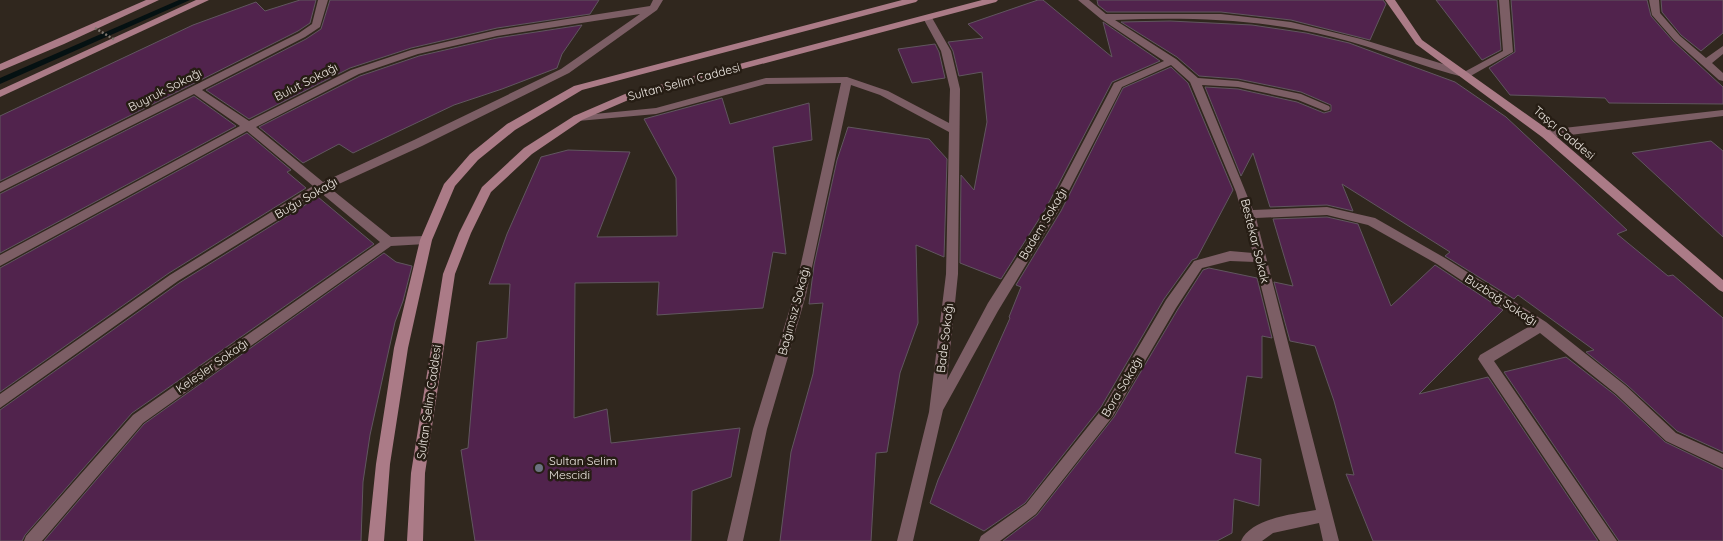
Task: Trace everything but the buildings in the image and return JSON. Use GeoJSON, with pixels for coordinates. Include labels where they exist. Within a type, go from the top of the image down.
{"type":"FeatureCollection","features":[{"type":"Feature","properties":{"kind":"main road"},"geometry":{"type":"LineString","coordinates":[[0,68],[154,0]]}},
{"type":"Feature","properties":{"kind":"main road"},"geometry":{"type":"LineString","coordinates":[[0,94],[204,0]]}},
{"type":"Feature","properties":{"kind":"main road","name":"Sultan Selim Caddesi"},"geometry":{"type":"LineString","coordinates":[[376,541],[383,464],[401,348],[426,240],[450,184],[474,157],[511,127],[578,88],[914,0]]}},
{"type":"Feature","properties":{"kind":"main road","name":"Sultan Selim Caddesi"},"geometry":{"type":"LineString","coordinates":[[415,541],[418,473],[449,274],[465,233],[486,190],[528,151],[578,118],[629,96],[993,0]]}},
{"type":"Feature","properties":{"kind":"main road","name":"Taşçı Caddesi"},"geometry":{"type":"LineString","coordinates":[[1390,0],[1419,42],[1546,134],[1723,287]]}},
{"type":"Feature","properties":{"kind":"street","name":"Buyruk Sokağı"},"geometry":{"type":"LineString","coordinates":[[0,188],[317,25],[323,0]]}},
{"type":"Feature","properties":{"kind":"street","name":"Bestekar Sokak"},"geometry":{"type":"LineString","coordinates":[[1083,0],[1104,17],[1172,61],[1195,81],[1242,192],[1249,214],[1331,541]]}},
{"type":"Feature","properties":{"kind":"street"},"geometry":{"type":"LineString","coordinates":[[1104,17],[1193,14],[1290,24],[1364,41],[1467,76],[1508,52],[1504,0]]}},
{"type":"Feature","properties":{"kind":"street"},"geometry":{"type":"LineString","coordinates":[[1654,0],[1655,12],[1677,38],[1723,78]]}},
{"type":"Feature","properties":{"kind":"street","name":"Bulut Sokağı"},"geometry":{"type":"LineString","coordinates":[[0,261],[248,126],[355,72],[416,52],[497,33],[656,4]]}},
{"type":"Feature","properties":{"kind":"street","name":"Buğu Sokağı"},"geometry":{"type":"LineString","coordinates":[[0,402],[174,278],[321,186],[418,144],[566,71],[656,4]]}},
{"type":"Feature","properties":{"kind":"street","name":"Bade Sokağı"},"geometry":{"type":"LineString","coordinates":[[905,541],[936,412],[952,274],[955,89],[952,69],[946,51],[928,18]]}},
{"type":"Feature","properties":{"kind":"street"},"geometry":{"type":"LineString","coordinates":[[1706,63],[1723,49]]}},
{"type":"Feature","properties":{"kind":"street","name":"Badem Sokağı"},"geometry":{"type":"LineString","coordinates":[[936,412],[993,307],[1053,210],[1118,85],[1172,61]]}},
{"type":"Feature","properties":{"kind":"street"},"geometry":{"type":"LineString","coordinates":[[578,118],[656,111],[766,81],[848,80],[884,93],[955,131]]}},
{"type":"Feature","properties":{"kind":"street","name":"Bağımsız Sokağı"},"geometry":{"type":"LineString","coordinates":[[735,541],[760,428],[800,295],[848,80]]}},
{"type":"Feature","properties":{"kind":"street"},"geometry":{"type":"LineString","coordinates":[[1195,81],[1238,84],[1301,96],[1325,108]]}},
{"type":"Feature","properties":{"kind":"street"},"geometry":{"type":"LineString","coordinates":[[194,88],[248,126],[388,242],[426,240]]}},
{"type":"Feature","properties":{"kind":"street"},"geometry":{"type":"LineString","coordinates":[[1546,134],[1723,113]]}},
{"type":"Feature","properties":{"kind":"street","name":"Buzbağ Sokağı"},"geometry":{"type":"LineString","coordinates":[[1249,214],[1327,211],[1371,221],[1441,261],[1541,326],[1621,390],[1671,437],[1723,461]]}},
{"type":"Feature","properties":{"kind":"street","name":"Keleşler Sokağı"},"geometry":{"type":"LineString","coordinates":[[32,541],[138,419],[388,242]]}},
{"type":"Feature","properties":{"kind":"street","name":"Bora Sokağı"},"geometry":{"type":"LineString","coordinates":[[987,541],[1031,509],[1108,412],[1170,304],[1198,264],[1230,256],[1259,258]]}},
{"type":"Feature","properties":{"kind":"street"},"geometry":{"type":"LineString","coordinates":[[1541,326],[1485,359],[1609,541]]}},
{"type":"Feature","properties":{"kind":"street"},"geometry":{"type":"LineString","coordinates":[[1249,541],[1269,527],[1324,515]]}},
{"type":"Feature","properties":{"kind":"path"},"geometry":{"type":"LineString","coordinates":[[95,28],[115,40]]}},
{"type":"Feature","properties":{"kind":"waterway"},"geometry":{"type":"LineString","coordinates":[[0,81],[186,0]]}},
{"type":"Feature","properties":{"kind":"place","name":"Sultan Selim Mescidi"},"geometry":{"type":"Point","coordinates":[539,468]}}]}
